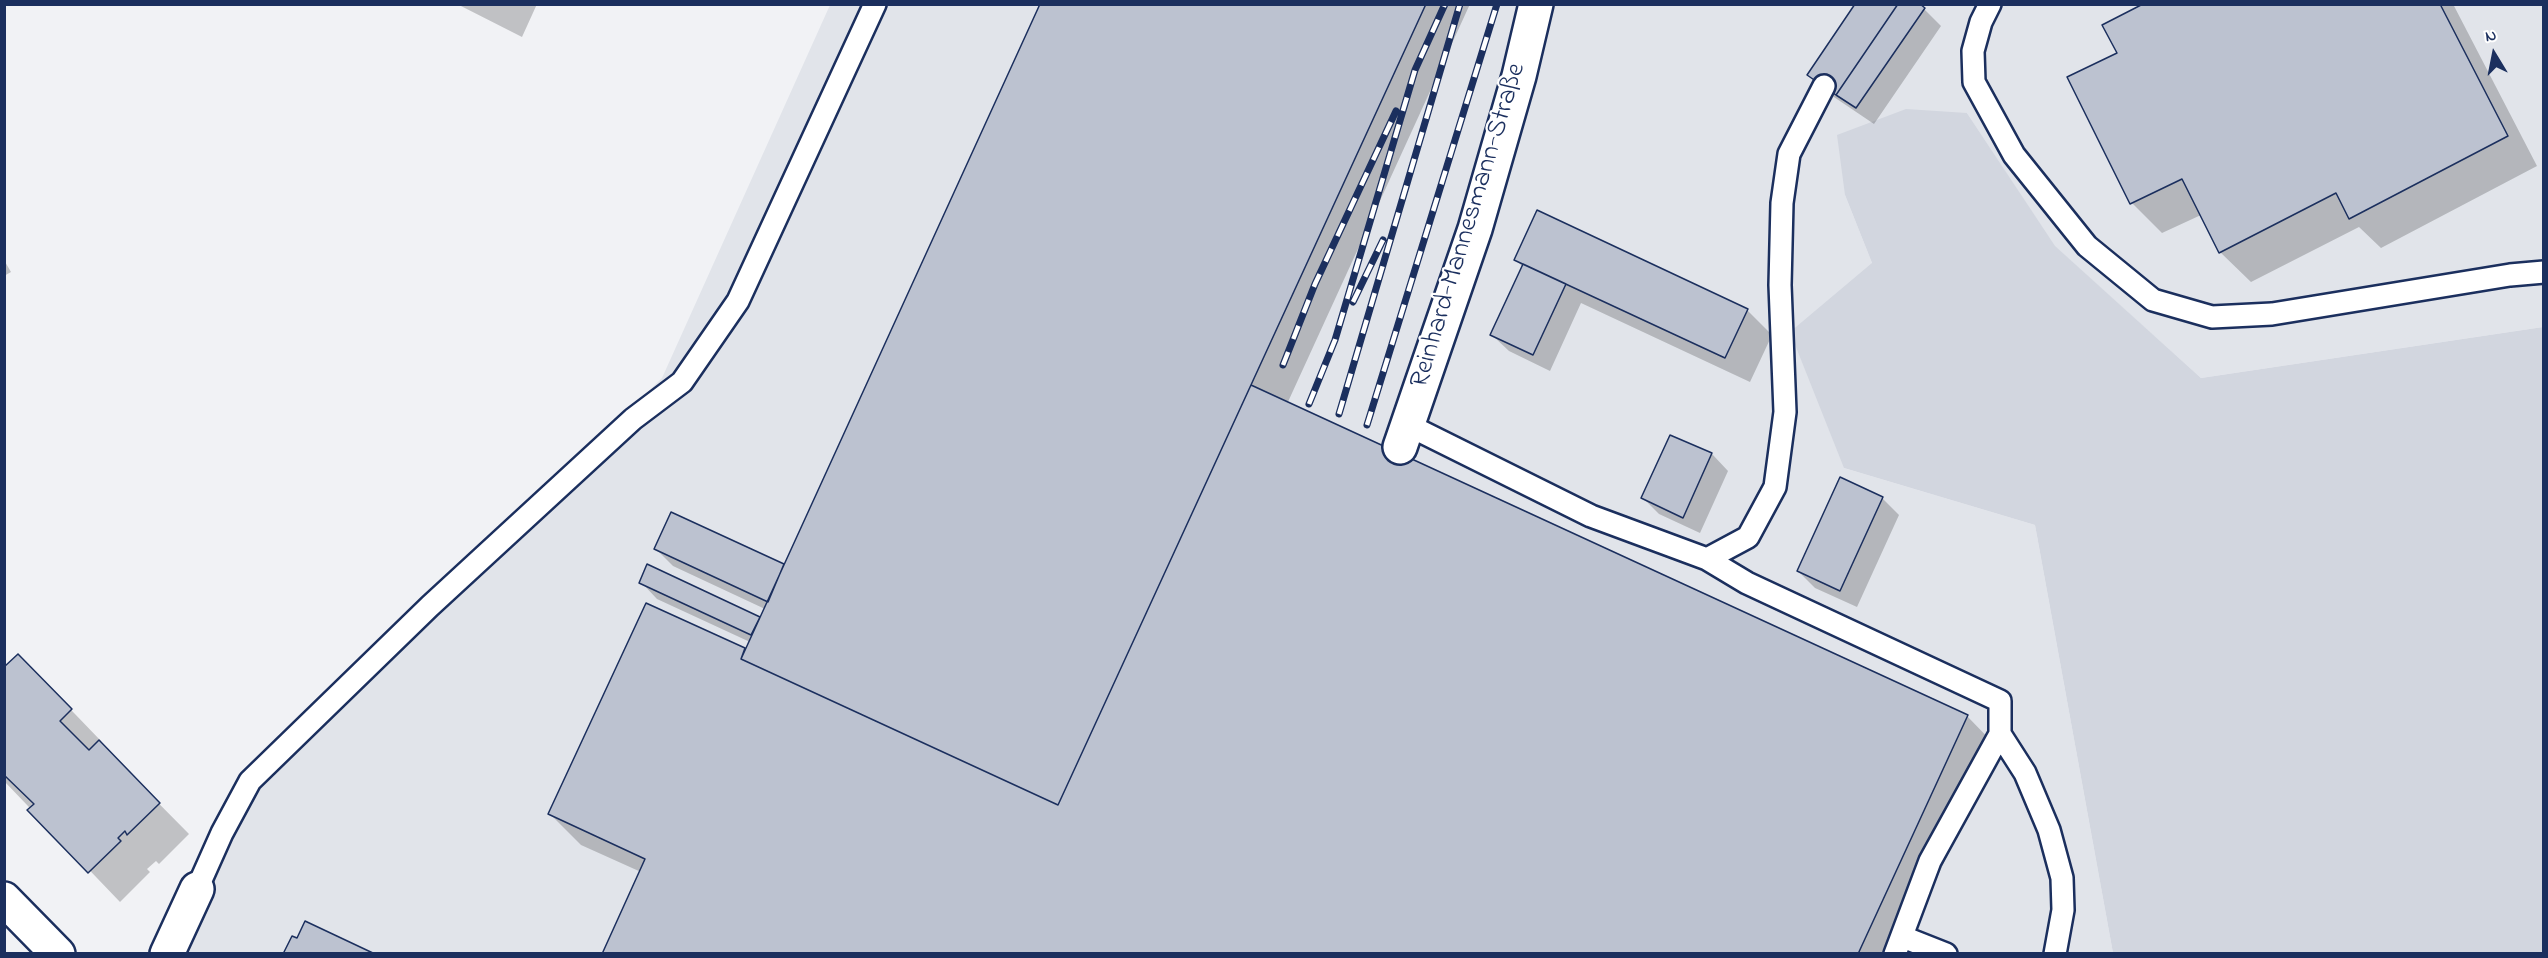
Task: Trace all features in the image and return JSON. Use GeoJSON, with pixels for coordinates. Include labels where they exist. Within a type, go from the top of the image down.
{"type":"FeatureCollection","features":[{"type":"Feature","properties":{"kind":"street","name":"Reinhard-Mannesmann-Straße"},"geometry":{"type":"LineString","coordinates":[[1404,436],[1475,229],[1536,4]]}},
{"type":"Feature","properties":{"kind":"street"},"geometry":{"type":"LineString","coordinates":[[167,954],[197,889]]}},
{"type":"Feature","properties":{"kind":"street"},"geometry":{"type":"LineString","coordinates":[[4,899],[58,954]]}},
{"type":"Feature","properties":{"kind":"lane"},"geometry":{"type":"LineString","coordinates":[[197,889],[222,832],[250,781],[448,590],[633,419],[682,382],[738,301],[875,4]]}},
{"type":"Feature","properties":{"kind":"lane"},"geometry":{"type":"LineString","coordinates":[[1990,4],[1981,22],[1973,51],[1974,82],[2008,145],[2087,246],[2153,300],[2212,317],[2272,314],[2544,272]]}},
{"type":"Feature","properties":{"kind":"lane"},"geometry":{"type":"LineString","coordinates":[[1707,559],[1748,537],[1774,487],[1785,412],[1780,285],[1782,203],[1789,154],[1824,86]]}},
{"type":"Feature","properties":{"kind":"lane"},"geometry":{"type":"LineString","coordinates":[[1404,436],[1591,516],[1707,559],[1747,584],[2000,701],[2000,734],[1930,861],[1899,945],[1946,954]]}},
{"type":"Feature","properties":{"kind":"lane"},"geometry":{"type":"LineString","coordinates":[[2000,734],[2025,773],[2049,830],[2062,878],[2062,910],[2051,953]]}},
{"type":"Feature","properties":{"kind":"shaded area"},"geometry":{"type":"Polygon","coordinates":[[[830,5],[2543,5],[2543,327],[2201,378],[2054,246],[1967,113],[1845,195],[1872,263],[1844,468],[2035,525],[2113,953],[152,954],[249,773],[378,640],[583,455],[662,378],[830,5]]]}},
{"type":"Feature","properties":{"kind":"shaded area"},"geometry":{"type":"Polygon","coordinates":[[[1906,109],[1967,113],[2055,246],[2201,378],[2543,327],[2543,953],[2113,953],[2035,525],[1844,468],[1790,332],[1872,263],[1845,195],[1837,135],[1906,109]]]}},
{"type":"Feature","properties":{"kind":"building"},"geometry":{"type":"Polygon","coordinates":[[[1040,4],[1426,4],[1058,805],[741,659],[1040,4]]]}},
{"type":"Feature","properties":{"kind":"building"},"geometry":{"type":"Polygon","coordinates":[[[1855,4],[1898,4],[1836,95],[1807,75],[1855,4]]]}},
{"type":"Feature","properties":{"kind":"building"},"geometry":{"type":"Polygon","coordinates":[[[1898,4],[1920,4],[1925,8],[1856,108],[1836,95],[1898,4]]]}},
{"type":"Feature","properties":{"kind":"building"},"geometry":{"type":"Polygon","coordinates":[[[2143,4],[2440,4],[2508,136],[2349,219],[2336,193],[2219,253],[2182,179],[2130,204],[2067,77],[2117,53],[2102,25],[2143,4]]]}},
{"type":"Feature","properties":{"kind":"building"},"geometry":{"type":"Polygon","coordinates":[[[1537,210],[1748,309],[1725,358],[1514,260],[1537,210]]]}},
{"type":"Feature","properties":{"kind":"building"},"geometry":{"type":"Polygon","coordinates":[[[1523,264],[1566,284],[1533,355],[1490,335],[1523,264]]]}},
{"type":"Feature","properties":{"kind":"building"},"geometry":{"type":"Polygon","coordinates":[[[1251,385],[1968,715],[1858,954],[602,954],[645,859],[548,814],[646,603],[745,648],[741,659],[1058,805],[1251,385]]]}},
{"type":"Feature","properties":{"kind":"building"},"geometry":{"type":"Polygon","coordinates":[[[1670,435],[1712,453],[1683,518],[1641,498],[1670,435]]]}},
{"type":"Feature","properties":{"kind":"building"},"geometry":{"type":"Polygon","coordinates":[[[1840,477],[1883,497],[1840,591],[1797,571],[1840,477]]]}},
{"type":"Feature","properties":{"kind":"building"},"geometry":{"type":"Polygon","coordinates":[[[671,512],[784,564],[768,602],[654,549],[671,512]]]}},
{"type":"Feature","properties":{"kind":"building"},"geometry":{"type":"Polygon","coordinates":[[[647,564],[760,617],[751,635],[639,583],[647,564]]]}},
{"type":"Feature","properties":{"kind":"building"},"geometry":{"type":"Polygon","coordinates":[[[18,654],[72,709],[60,721],[89,750],[99,740],[160,803],[127,835],[125,831],[118,838],[121,841],[88,873],[27,810],[34,804],[4,775],[4,667],[18,654]]]}},
{"type":"Feature","properties":{"kind":"building"},"geometry":{"type":"Polygon","coordinates":[[[305,921],[375,954],[283,954],[292,936],[297,938],[305,921]]]}},
{"type":"Feature","properties":{"kind":"railway"},"geometry":{"type":"LineString","coordinates":[[1309,404],[1335,340],[1415,70],[1445,4]]}},
{"type":"Feature","properties":{"kind":"railway"},"geometry":{"type":"LineString","coordinates":[[1339,414],[1460,4]]}},
{"type":"Feature","properties":{"kind":"railway"},"geometry":{"type":"LineString","coordinates":[[1367,425],[1497,4]]}},
{"type":"Feature","properties":{"kind":"railway"},"geometry":{"type":"LineString","coordinates":[[1283,365],[1315,284],[1396,111]]}},
{"type":"Feature","properties":{"kind":"railway"},"geometry":{"type":"LineString","coordinates":[[1353,302],[1383,240]]}}]}
